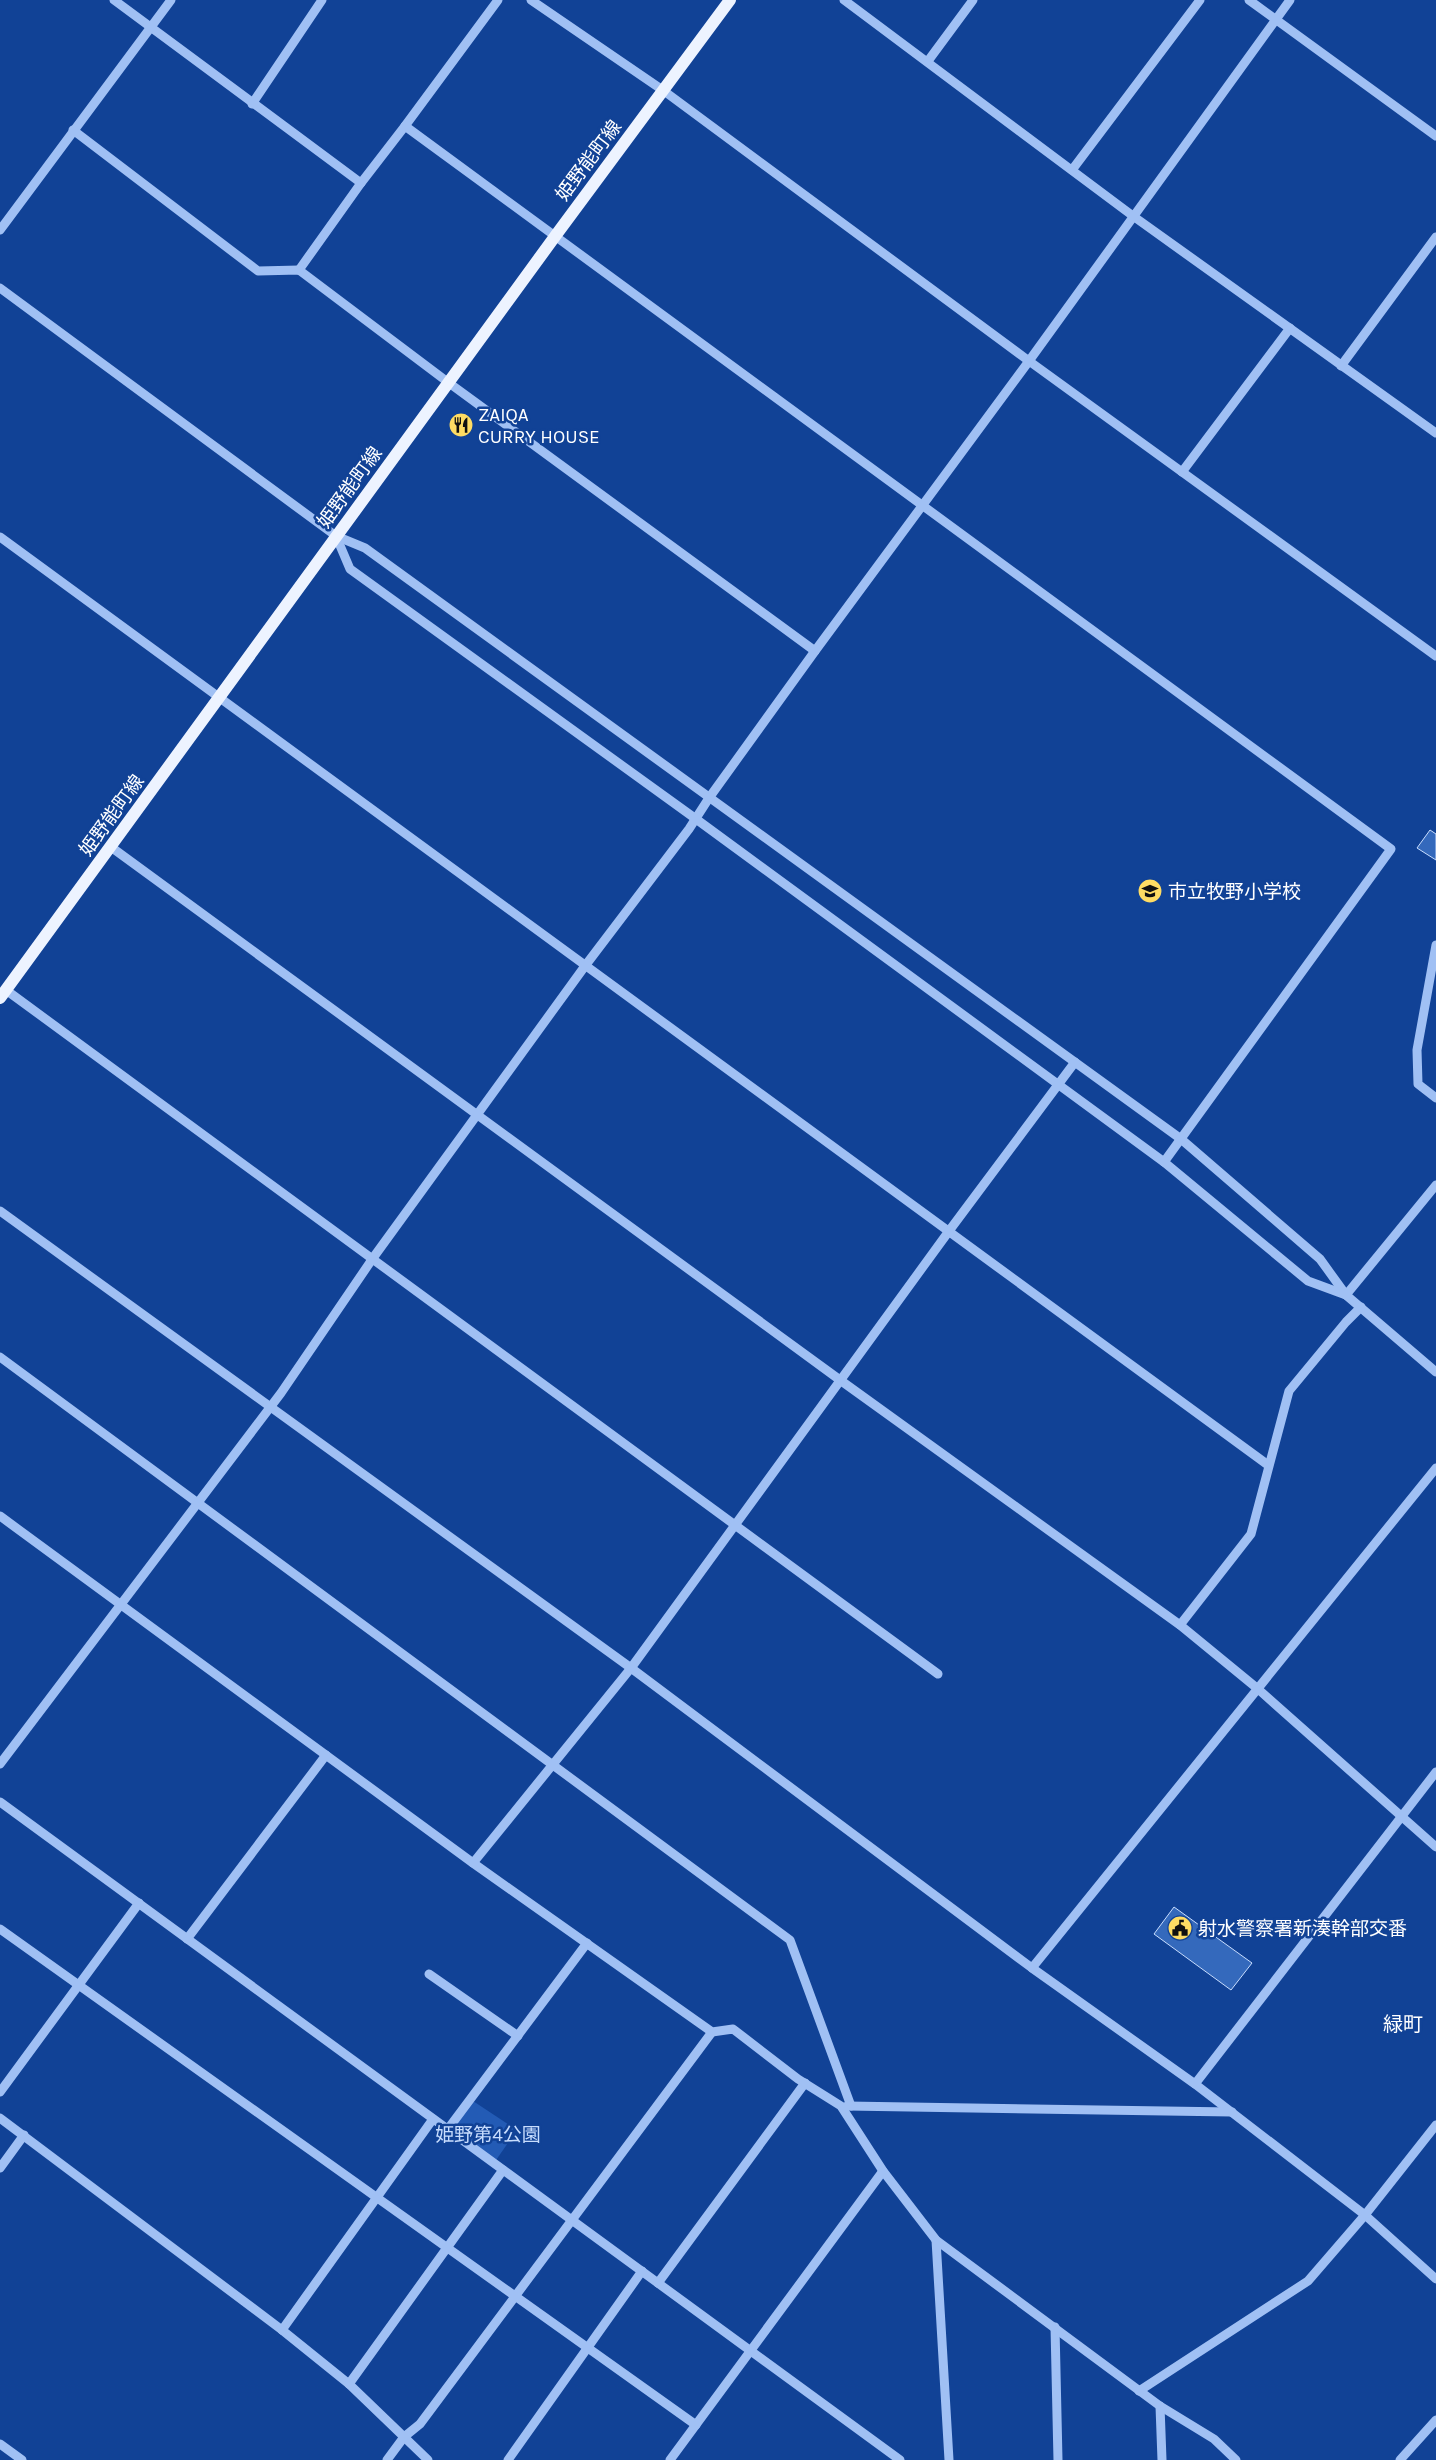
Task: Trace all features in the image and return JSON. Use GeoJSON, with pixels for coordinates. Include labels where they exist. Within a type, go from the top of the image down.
{"type":"FeatureCollection","features":[{"type":"Feature","properties":{"kind":"main road","name":"姫野能町線"},"geometry":{"type":"LineString","coordinates":[[3,994],[556,235],[730,0]]}},
{"type":"Feature","properties":{"kind":"street"},"geometry":{"type":"LineString","coordinates":[[114,0],[361,183]]}},
{"type":"Feature","properties":{"kind":"street"},"geometry":{"type":"LineString","coordinates":[[0,230],[171,0]]}},
{"type":"Feature","properties":{"kind":"street"},"geometry":{"type":"LineString","coordinates":[[252,104],[322,0]]}},
{"type":"Feature","properties":{"kind":"street"},"geometry":{"type":"LineString","coordinates":[[300,270],[361,183],[498,0]]}},
{"type":"Feature","properties":{"kind":"street"},"geometry":{"type":"LineString","coordinates":[[531,0],[664,91],[1029,361],[1436,656]]}},
{"type":"Feature","properties":{"kind":"street"},"geometry":{"type":"LineString","coordinates":[[844,0],[1133,216],[1436,434]]}},
{"type":"Feature","properties":{"kind":"street"},"geometry":{"type":"LineString","coordinates":[[928,62],[972,0]]}},
{"type":"Feature","properties":{"kind":"street"},"geometry":{"type":"LineString","coordinates":[[1072,170],[1200,0]]}},
{"type":"Feature","properties":{"kind":"street"},"geometry":{"type":"LineString","coordinates":[[1250,0],[1436,136]]}},
{"type":"Feature","properties":{"kind":"street"},"geometry":{"type":"LineString","coordinates":[[0,1764],[270,1408],[372,1258],[585,966],[696,819],[709,798],[815,651],[1029,361],[1290,0]]}},
{"type":"Feature","properties":{"kind":"street"},"geometry":{"type":"LineString","coordinates":[[405,126],[1391,849],[1164,1162]]}},
{"type":"Feature","properties":{"kind":"street"},"geometry":{"type":"LineString","coordinates":[[73,130],[258,271],[300,270],[449,383],[815,651]]}},
{"type":"Feature","properties":{"kind":"street"},"geometry":{"type":"LineString","coordinates":[[1341,366],[1436,237]]}},
{"type":"Feature","properties":{"kind":"street"},"geometry":{"type":"LineString","coordinates":[[0,288],[336,536],[366,548],[1181,1139],[1320,1259],[1346,1295],[1436,1372]]}},
{"type":"Feature","properties":{"kind":"street"},"geometry":{"type":"LineString","coordinates":[[1182,472],[1290,328]]}},
{"type":"Feature","properties":{"kind":"street"},"geometry":{"type":"LineString","coordinates":[[336,536],[350,569],[696,819],[1164,1162],[1308,1281],[1346,1295]]}},
{"type":"Feature","properties":{"kind":"street"},"geometry":{"type":"LineString","coordinates":[[0,537],[218,699],[949,1230],[1268,1465]]}},
{"type":"Feature","properties":{"kind":"street"},"geometry":{"type":"LineString","coordinates":[[110,846],[840,1380],[1180,1625],[1258,1689],[1436,1847]]}},
{"type":"Feature","properties":{"kind":"street"},"geometry":{"type":"LineString","coordinates":[[1436,945],[1417,1050],[1418,1084],[1436,1098]]}},
{"type":"Feature","properties":{"kind":"street"},"geometry":{"type":"LineString","coordinates":[[3,994],[372,1258],[734,1526],[938,1674]]}},
{"type":"Feature","properties":{"kind":"street"},"geometry":{"type":"LineString","coordinates":[[473,1863],[631,1668],[949,1230],[1075,1062]]}},
{"type":"Feature","properties":{"kind":"street"},"geometry":{"type":"LineString","coordinates":[[1346,1295],[1436,1185]]}},
{"type":"Feature","properties":{"kind":"street"},"geometry":{"type":"LineString","coordinates":[[0,1211],[631,1668],[1032,1968],[1196,2084],[1365,2214],[1436,2279]]}},
{"type":"Feature","properties":{"kind":"street"},"geometry":{"type":"LineString","coordinates":[[1180,1625],[1251,1534],[1289,1391],[1346,1322],[1361,1307]]}},
{"type":"Feature","properties":{"kind":"street"},"geometry":{"type":"LineString","coordinates":[[0,1357],[790,1940],[851,2106]]}},
{"type":"Feature","properties":{"kind":"street"},"geometry":{"type":"LineString","coordinates":[[1032,1968],[1436,1468]]}},
{"type":"Feature","properties":{"kind":"street"},"geometry":{"type":"LineString","coordinates":[[0,1516],[473,1863],[712,2032],[733,2029],[805,2083],[841,2106],[883,2171],[936,2240],[1056,2327],[1160,2406],[1214,2438],[1236,2460]]}},
{"type":"Feature","properties":{"kind":"street"},"geometry":{"type":"LineString","coordinates":[[187,1939],[326,1755]]}},
{"type":"Feature","properties":{"kind":"street"},"geometry":{"type":"LineString","coordinates":[[1196,2084],[1400,1816],[1436,1772]]}},
{"type":"Feature","properties":{"kind":"street"},"geometry":{"type":"LineString","coordinates":[[0,1802],[900,2460]]}},
{"type":"Feature","properties":{"kind":"street"},"geometry":{"type":"LineString","coordinates":[[0,2092],[139,1903]]}},
{"type":"Feature","properties":{"kind":"street"},"geometry":{"type":"LineString","coordinates":[[0,1929],[696,2425]]}},
{"type":"Feature","properties":{"kind":"street"},"geometry":{"type":"LineString","coordinates":[[448,2129],[586,1943]]}},
{"type":"Feature","properties":{"kind":"street"},"geometry":{"type":"LineString","coordinates":[[429,1974],[518,2036]]}},
{"type":"Feature","properties":{"kind":"street"},"geometry":{"type":"LineString","coordinates":[[387,2460],[404,2437],[420,2424],[712,2032]]}},
{"type":"Feature","properties":{"kind":"street"},"geometry":{"type":"LineString","coordinates":[[658,2283],[805,2083]]}},
{"type":"Feature","properties":{"kind":"street"},"geometry":{"type":"LineString","coordinates":[[841,2106],[1232,2112]]}},
{"type":"Feature","properties":{"kind":"street"},"geometry":{"type":"LineString","coordinates":[[0,2118],[282,2330],[349,2384],[428,2460]]}},
{"type":"Feature","properties":{"kind":"street"},"geometry":{"type":"LineString","coordinates":[[282,2330],[434,2119]]}},
{"type":"Feature","properties":{"kind":"street"},"geometry":{"type":"LineString","coordinates":[[1139,2391],[1308,2281],[1365,2214],[1436,2125]]}},
{"type":"Feature","properties":{"kind":"street"},"geometry":{"type":"LineString","coordinates":[[0,2168],[24,2136]]}},
{"type":"Feature","properties":{"kind":"street"},"geometry":{"type":"LineString","coordinates":[[349,2384],[503,2170]]}},
{"type":"Feature","properties":{"kind":"street"},"geometry":{"type":"LineString","coordinates":[[670,2460],[883,2171]]}},
{"type":"Feature","properties":{"kind":"street"},"geometry":{"type":"LineString","coordinates":[[936,2240],[949,2460]]}},
{"type":"Feature","properties":{"kind":"street"},"geometry":{"type":"LineString","coordinates":[[508,2460],[642,2271]]}},
{"type":"Feature","properties":{"kind":"street"},"geometry":{"type":"LineString","coordinates":[[1056,2327],[1058,2460]]}},
{"type":"Feature","properties":{"kind":"street"},"geometry":{"type":"LineString","coordinates":[[1160,2406],[1162,2460]]}},
{"type":"Feature","properties":{"kind":"street"},"geometry":{"type":"LineString","coordinates":[[1403,2459],[1436,2420]]}},
{"type":"Feature","properties":{"kind":"street"},"geometry":{"type":"LineString","coordinates":[[0,2444],[22,2460]]}},
{"type":"Feature","properties":{"kind":"green space","name":"姫野第4公園"},"geometry":{"type":"Polygon","coordinates":[[[470,2099],[517,2130],[494,2163],[448,2129],[470,2099]]]}},
{"type":"Feature","properties":{"kind":"building"},"geometry":{"type":"Polygon","coordinates":[[[1430,830],[1436,834],[1436,860],[1417,848],[1430,830]]]}},
{"type":"Feature","properties":{"kind":"building"},"geometry":{"type":"Polygon","coordinates":[[[1174,1907],[1252,1963],[1231,1990],[1154,1934],[1174,1907]]]}},
{"type":"Feature","properties":{"kind":"place","name":"ZAIQA CURRY HOUSE"},"geometry":{"type":"Point","coordinates":[461,425]}},
{"type":"Feature","properties":{"kind":"place","name":"市立牧野小学校"},"geometry":{"type":"Point","coordinates":[1150,891]}},
{"type":"Feature","properties":{"kind":"place","name":"射水警察署新湊幹部交番"},"geometry":{"type":"Point","coordinates":[1180,1928]}},
{"type":"Feature","properties":{"kind":"district","name":"緑町"},"geometry":{"type":"Point","coordinates":[1403,2024]}}]}
